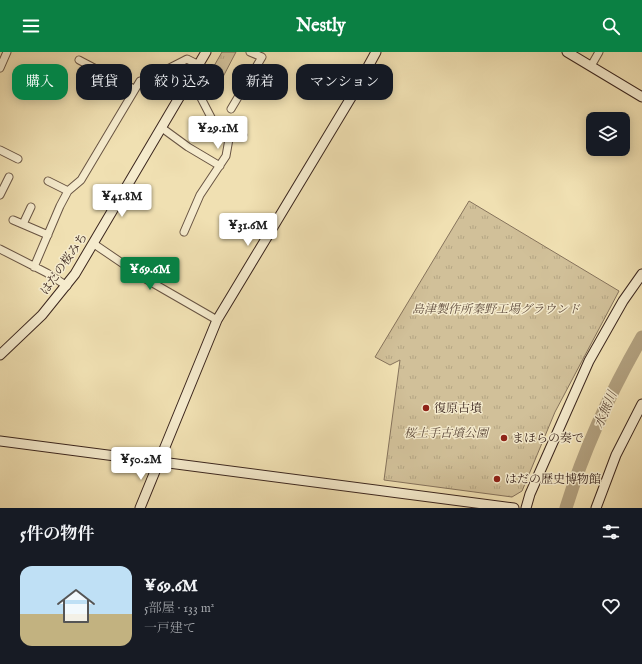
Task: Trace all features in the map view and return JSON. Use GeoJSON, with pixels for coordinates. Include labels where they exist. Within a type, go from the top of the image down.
{"type":"FeatureCollection","features":[{"type":"Feature","properties":{"kind":"street"},"geometry":{"type":"LineString","coordinates":[[0,68],[7,52]]}},
{"type":"Feature","properties":{"kind":"street","name":"はだの桜みち"},"geometry":{"type":"LineString","coordinates":[[199,64],[206,52]]}},
{"type":"Feature","properties":{"kind":"street"},"geometry":{"type":"LineString","coordinates":[[232,109],[262,57],[250,52]]}},
{"type":"Feature","properties":{"kind":"street"},"geometry":{"type":"LineString","coordinates":[[140,508],[217,320],[348,103],[376,52]]}},
{"type":"Feature","properties":{"kind":"street"},"geometry":{"type":"LineString","coordinates":[[567,52],[642,97]]}},
{"type":"Feature","properties":{"kind":"street"},"geometry":{"type":"LineString","coordinates":[[591,66],[599,52]]}},
{"type":"Feature","properties":{"kind":"street"},"geometry":{"type":"LineString","coordinates":[[177,64],[187,59],[196,64]]}},
{"type":"Feature","properties":{"kind":"street"},"geometry":{"type":"LineString","coordinates":[[79,60],[134,89]]}},
{"type":"Feature","properties":{"kind":"street"},"geometry":{"type":"LineString","coordinates":[[34,267],[68,192],[81,180],[105,143],[134,89],[140,81]]}},
{"type":"Feature","properties":{"kind":"street","name":"はだの桜みち"},"geometry":{"type":"LineString","coordinates":[[0,355],[42,315],[66,286],[94,244],[178,100]]}},
{"type":"Feature","properties":{"kind":"street"},"geometry":{"type":"LineString","coordinates":[[202,100],[215,125],[229,139]]}},
{"type":"Feature","properties":{"kind":"street"},"geometry":{"type":"LineString","coordinates":[[230,125],[243,136]]}},
{"type":"Feature","properties":{"kind":"street"},"geometry":{"type":"LineString","coordinates":[[162,128],[188,147],[220,166]]}},
{"type":"Feature","properties":{"kind":"street"},"geometry":{"type":"LineString","coordinates":[[184,232],[200,195],[226,156],[229,139],[236,130]]}},
{"type":"Feature","properties":{"kind":"street"},"geometry":{"type":"LineString","coordinates":[[0,150],[18,159]]}},
{"type":"Feature","properties":{"kind":"street"},"geometry":{"type":"LineString","coordinates":[[0,195],[2,186],[9,177]]}},
{"type":"Feature","properties":{"kind":"street"},"geometry":{"type":"LineString","coordinates":[[48,181],[68,192]]}},
{"type":"Feature","properties":{"kind":"street"},"geometry":{"type":"LineString","coordinates":[[23,224],[31,207]]}},
{"type":"Feature","properties":{"kind":"street"},"geometry":{"type":"LineString","coordinates":[[13,220],[48,235]]}},
{"type":"Feature","properties":{"kind":"street"},"geometry":{"type":"LineString","coordinates":[[94,244],[144,278],[217,320]]}},
{"type":"Feature","properties":{"kind":"street"},"geometry":{"type":"LineString","coordinates":[[0,249],[66,286]]}},
{"type":"Feature","properties":{"kind":"street"},"geometry":{"type":"LineString","coordinates":[[526,508],[530,494],[589,361],[623,301],[642,274]]}},
{"type":"Feature","properties":{"kind":"street"},"geometry":{"type":"LineString","coordinates":[[596,508],[616,455],[642,404]]}},
{"type":"Feature","properties":{"kind":"street"},"geometry":{"type":"LineString","coordinates":[[0,441],[514,508]]}},
{"type":"Feature","properties":{"kind":"green space"},"geometry":{"type":"Polygon","coordinates":[[[222,52],[236,52],[224,75],[224,64],[215,64],[222,52]]]}},
{"type":"Feature","properties":{"kind":"green space","name":"島津製作所秦野工場グラウンド"},"geometry":{"type":"Polygon","coordinates":[[[469,201],[619,291],[555,412],[522,491],[512,497],[384,480],[400,360],[390,365],[375,357],[469,201]]]}},
{"type":"Feature","properties":{"kind":"waterway","name":"水無川"},"geometry":{"type":"LineString","coordinates":[[566,508],[581,464],[599,421],[642,337]]}},
{"type":"Feature","properties":{"kind":"place","name":"復原古墳"},"geometry":{"type":"Point","coordinates":[426,408]}},
{"type":"Feature","properties":{"kind":"place","name":"まほらの奏で"},"geometry":{"type":"Point","coordinates":[504,438]}},
{"type":"Feature","properties":{"kind":"place","name":"はだの歴史博物館"},"geometry":{"type":"Point","coordinates":[497,479]}},
{"type":"Feature","properties":{"kind":"park label","name":"桜土手古墳公園"},"geometry":{"type":"Point","coordinates":[446,433]}}]}
